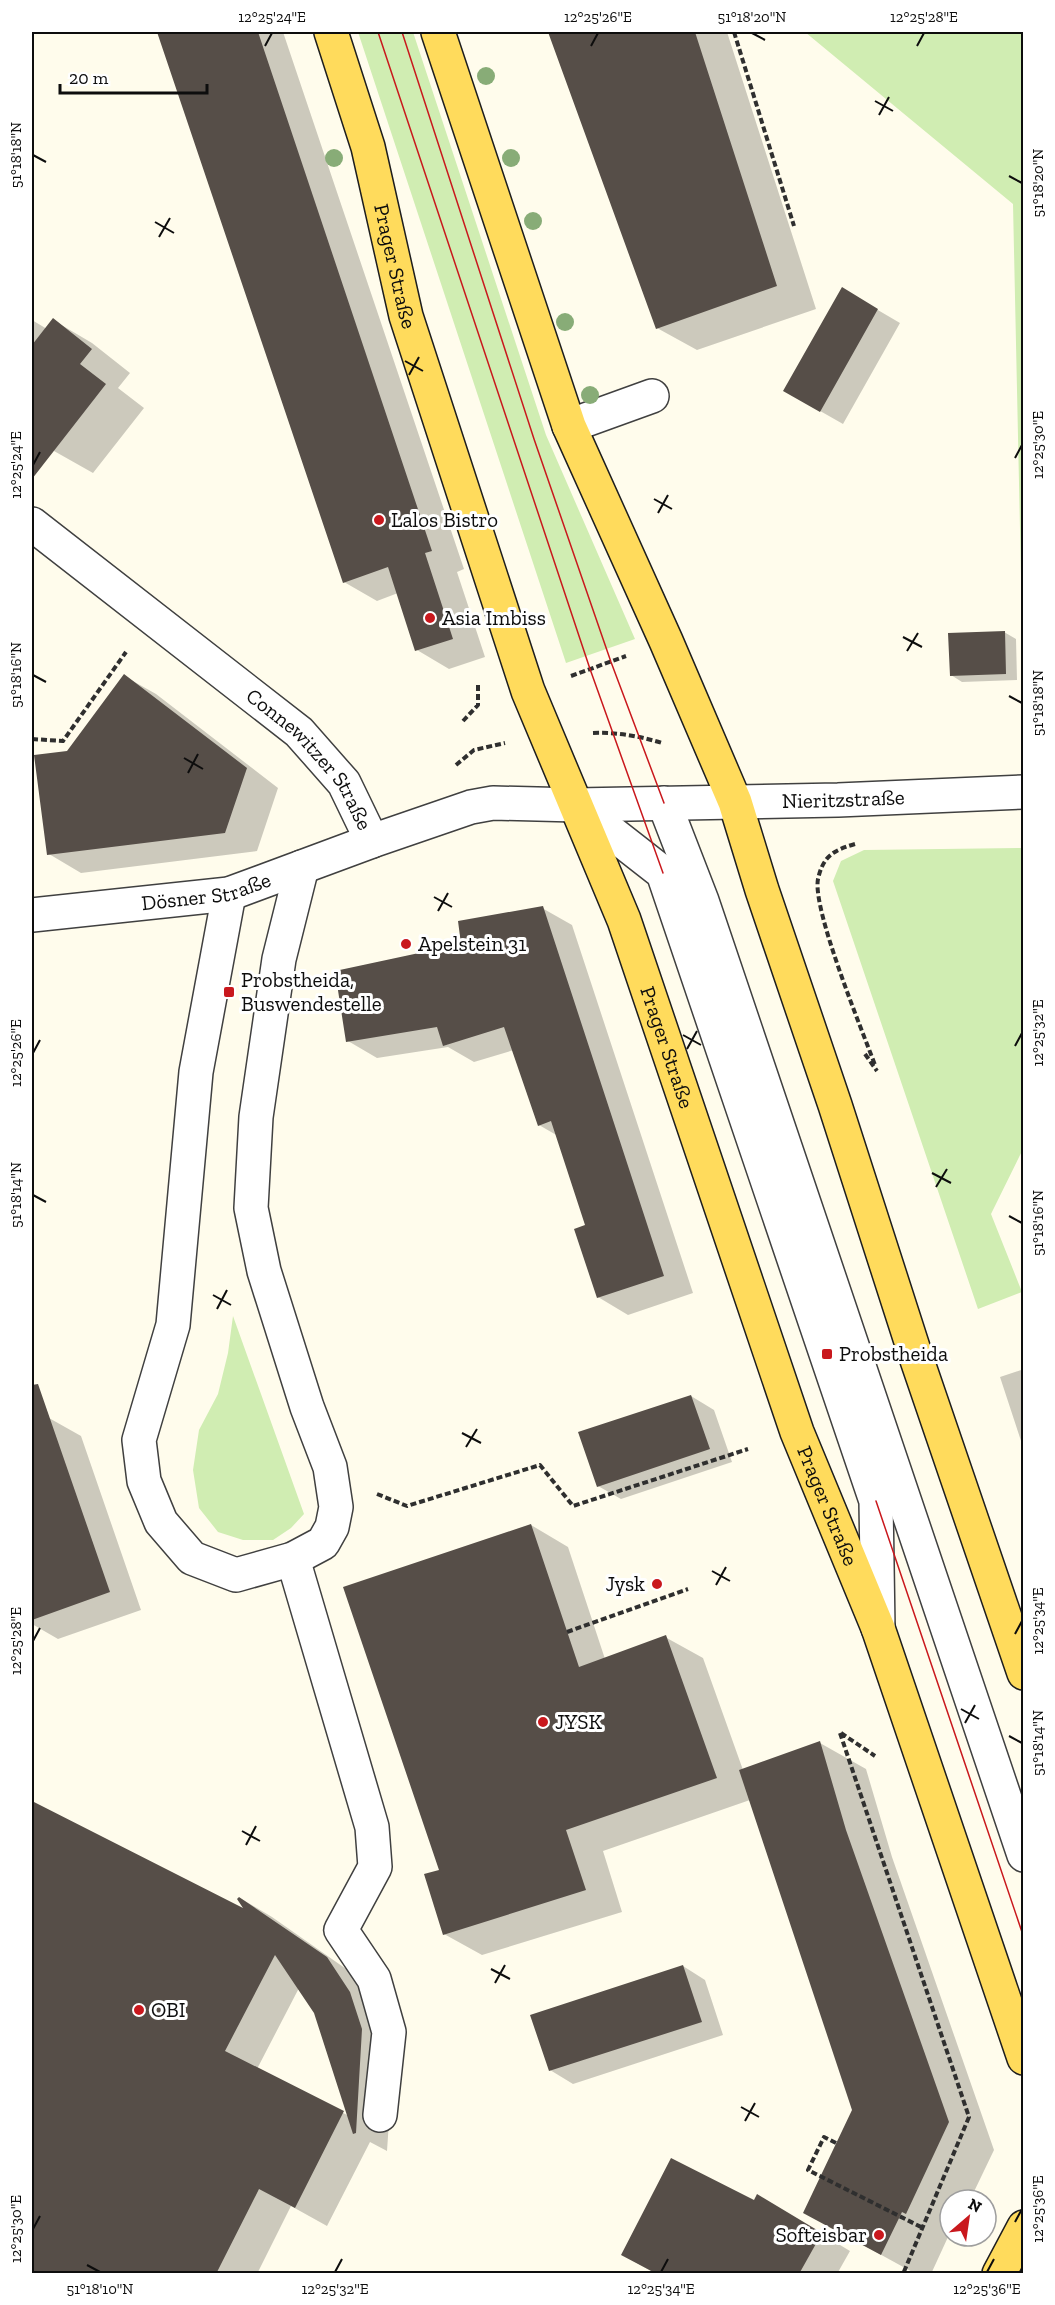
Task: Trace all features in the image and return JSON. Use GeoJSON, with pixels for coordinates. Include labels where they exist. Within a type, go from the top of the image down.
{"type":"FeatureCollection","features":[{"type":"Feature","properties":{"kind":"main road","name":"Prager Straße"},"geometry":{"type":"LineString","coordinates":[[331,32],[368,147],[406,316],[528,691],[624,920],[796,1432],[878,1628],[1023,2058]]}},
{"type":"Feature","properties":{"kind":"main road"},"geometry":{"type":"LineString","coordinates":[[438,32],[569,426],[666,641],[735,802],[917,1360],[1023,1673]]}},
{"type":"Feature","properties":{"kind":"main road"},"geometry":{"type":"LineString","coordinates":[[999,2274],[1023,2227]]}},
{"type":"Feature","properties":{"kind":"street"},"geometry":{"type":"LineString","coordinates":[[569,426],[652,396]]}},
{"type":"Feature","properties":{"kind":"street","name":"Connewitzer Straße"},"geometry":{"type":"LineString","coordinates":[[32,524],[299,732],[344,783],[372,840],[471,807],[493,803],[576,805],[664,803]]}},
{"type":"Feature","properties":{"kind":"street","name":"Nieritzstraße"},"geometry":{"type":"LineString","coordinates":[[664,803],[838,800],[1023,792]]}},
{"type":"Feature","properties":{"kind":"street"},"geometry":{"type":"LineString","coordinates":[[664,803],[702,901],[1023,1855]]}},
{"type":"Feature","properties":{"kind":"street"},"geometry":{"type":"LineString","coordinates":[[576,805],[663,873],[876,1501],[878,1628]]}},
{"type":"Feature","properties":{"kind":"street","name":"Dösner Straße"},"geometry":{"type":"LineString","coordinates":[[32,915],[229,894],[372,840]]}},
{"type":"Feature","properties":{"kind":"street"},"geometry":{"type":"LineString","coordinates":[[229,894],[196,1072],[173,1324],[140,1440],[144,1481],[161,1522],[192,1558],[236,1575],[293,1559],[323,1543],[332,1527],[336,1507],[330,1467],[264,1271],[251,1208],[256,1117],[279,959],[302,867]]}},
{"type":"Feature","properties":{"kind":"street"},"geometry":{"type":"LineString","coordinates":[[293,1559],[372,1827],[375,1868],[341,1930],[374,1979],[389,2032],[380,2115]]}},
{"type":"Feature","properties":{"kind":"path"},"geometry":{"type":"LineString","coordinates":[[734,32],[794,226]]}},
{"type":"Feature","properties":{"kind":"path"},"geometry":{"type":"LineString","coordinates":[[32,739],[63,741],[151,617]]}},
{"type":"Feature","properties":{"kind":"path"},"geometry":{"type":"LineString","coordinates":[[571,676],[629,655]]}},
{"type":"Feature","properties":{"kind":"path"},"geometry":{"type":"LineString","coordinates":[[474,750],[547,735],[621,733],[639,736],[716,760]]}},
{"type":"Feature","properties":{"kind":"path"},"geometry":{"type":"LineString","coordinates":[[861,842],[834,850],[823,866],[818,881],[818,897],[877,1071]]}},
{"type":"Feature","properties":{"kind":"path"},"geometry":{"type":"LineString","coordinates":[[330,1467],[386,1499],[407,1506],[540,1465],[573,1506],[748,1449]]}},
{"type":"Feature","properties":{"kind":"path"},"geometry":{"type":"LineString","coordinates":[[567,1632],[688,1589]]}},
{"type":"Feature","properties":{"kind":"path"},"geometry":{"type":"LineString","coordinates":[[840,1733],[969,2117],[903,2274]]}},
{"type":"Feature","properties":{"kind":"path"},"geometry":{"type":"LineString","coordinates":[[836,2143],[824,2138],[808,2170],[924,2228]]}},
{"type":"Feature","properties":{"kind":"green space"},"geometry":{"type":"Polygon","coordinates":[[[358,32],[413,32],[546,435],[635,639],[566,663],[358,32]]]}},
{"type":"Feature","properties":{"kind":"green space"},"geometry":{"type":"Polygon","coordinates":[[[805,32],[1023,32],[1023,669],[1013,204],[805,32]]]}},
{"type":"Feature","properties":{"kind":"green space"},"geometry":{"type":"Polygon","coordinates":[[[1023,848],[1023,1149],[991,1214],[1022,1292],[978,1309],[833,881],[841,861],[864,850],[1023,848]]]}},
{"type":"Feature","properties":{"kind":"green space"},"geometry":{"type":"Polygon","coordinates":[[[233,1316],[304,1514],[291,1528],[273,1540],[243,1540],[218,1532],[199,1508],[193,1470],[199,1430],[218,1394],[228,1353],[233,1316]]]}},
{"type":"Feature","properties":{"kind":"building"},"geometry":{"type":"Polygon","coordinates":[[[157,32],[258,32],[432,551],[425,553],[453,639],[415,651],[388,567],[343,583],[157,32]]]}},
{"type":"Feature","properties":{"kind":"building"},"geometry":{"type":"Polygon","coordinates":[[[548,32],[695,32],[777,286],[656,329],[548,32]]]}},
{"type":"Feature","properties":{"kind":"building"},"geometry":{"type":"Polygon","coordinates":[[[842,287],[878,309],[820,412],[783,391],[842,287]]]}},
{"type":"Feature","properties":{"kind":"building"},"geometry":{"type":"Polygon","coordinates":[[[53,318],[92,349],[80,364],[106,384],[32,479],[32,345],[53,318]]]}},
{"type":"Feature","properties":{"kind":"building"},"geometry":{"type":"Polygon","coordinates":[[[1005,631],[1006,674],[950,676],[948,633],[1005,631]]]}},
{"type":"Feature","properties":{"kind":"building"},"geometry":{"type":"Polygon","coordinates":[[[124,674],[247,768],[225,833],[47,855],[34,755],[67,751],[124,674]]]}},
{"type":"Feature","properties":{"kind":"building"},"geometry":{"type":"Polygon","coordinates":[[[543,906],[664,1276],[597,1298],[574,1229],[585,1225],[551,1121],[538,1126],[504,1027],[443,1046],[437,1027],[346,1042],[335,971],[461,944],[458,921],[543,906]]]}},
{"type":"Feature","properties":{"kind":"building"},"geometry":{"type":"Polygon","coordinates":[[[38,1384],[110,1592],[32,1620],[32,1385],[38,1384]]]}},
{"type":"Feature","properties":{"kind":"building"},"geometry":{"type":"Polygon","coordinates":[[[691,1395],[710,1449],[597,1487],[578,1432],[691,1395]]]}},
{"type":"Feature","properties":{"kind":"building","name":"JYSK"},"geometry":{"type":"Polygon","coordinates":[[[531,1524],[579,1667],[666,1635],[717,1778],[566,1830],[586,1890],[443,1935],[424,1874],[439,1870],[343,1587],[531,1524]]]}},
{"type":"Feature","properties":{"kind":"building"},"geometry":{"type":"Polygon","coordinates":[[[820,1741],[846,1830],[949,2122],[906,2214],[902,2212],[881,2255],[803,2213],[852,2110],[739,1770],[820,1741]]]}},
{"type":"Feature","properties":{"kind":"building","name":"OBI"},"geometry":{"type":"Polygon","coordinates":[[[32,1801],[243,1908],[237,1899],[239,1897],[327,1957],[350,1992],[362,2029],[356,2133],[353,2134],[314,2013],[275,1955],[225,2051],[344,2111],[295,2208],[259,2189],[216,2274],[32,2274],[32,1801]]]}},
{"type":"Feature","properties":{"kind":"building"},"geometry":{"type":"Polygon","coordinates":[[[683,1965],[702,2022],[549,2071],[530,2015],[683,1965]]]}},
{"type":"Feature","properties":{"kind":"building"},"geometry":{"type":"Polygon","coordinates":[[[671,2158],[754,2200],[757,2194],[822,2233],[799,2274],[657,2274],[621,2255],[671,2158]]]}},
{"type":"Feature","properties":{"kind":"tram line"},"geometry":{"type":"LineString","coordinates":[[378,32],[590,669],[663,873]]}},
{"type":"Feature","properties":{"kind":"tram line"},"geometry":{"type":"LineString","coordinates":[[402,32],[534,439],[611,662],[664,803]]}},
{"type":"Feature","properties":{"kind":"tram line"},"geometry":{"type":"LineString","coordinates":[[876,1501],[1024,1938]]}},
{"type":"Feature","properties":{"kind":"place","name":"Lalos Bistro"},"geometry":{"type":"Point","coordinates":[379,520]}},
{"type":"Feature","properties":{"kind":"place","name":"Asia Imbiss"},"geometry":{"type":"Point","coordinates":[430,618]}},
{"type":"Feature","properties":{"kind":"place","name":"Apelstein 31"},"geometry":{"type":"Point","coordinates":[406,944]}},
{"type":"Feature","properties":{"kind":"place","name":"Probstheida, Buswendestelle"},"geometry":{"type":"Point","coordinates":[229,992]}},
{"type":"Feature","properties":{"kind":"place","name":"Probstheida"},"geometry":{"type":"Point","coordinates":[827,1354]}},
{"type":"Feature","properties":{"kind":"place","name":"Jysk"},"geometry":{"type":"Point","coordinates":[657,1584]}},
{"type":"Feature","properties":{"kind":"place","name":"JYSK"},"geometry":{"type":"Point","coordinates":[543,1722]}},
{"type":"Feature","properties":{"kind":"place","name":"OBI"},"geometry":{"type":"Point","coordinates":[139,2010]}},
{"type":"Feature","properties":{"kind":"place","name":"Softeisbar"},"geometry":{"type":"Point","coordinates":[879,2235]}}]}
